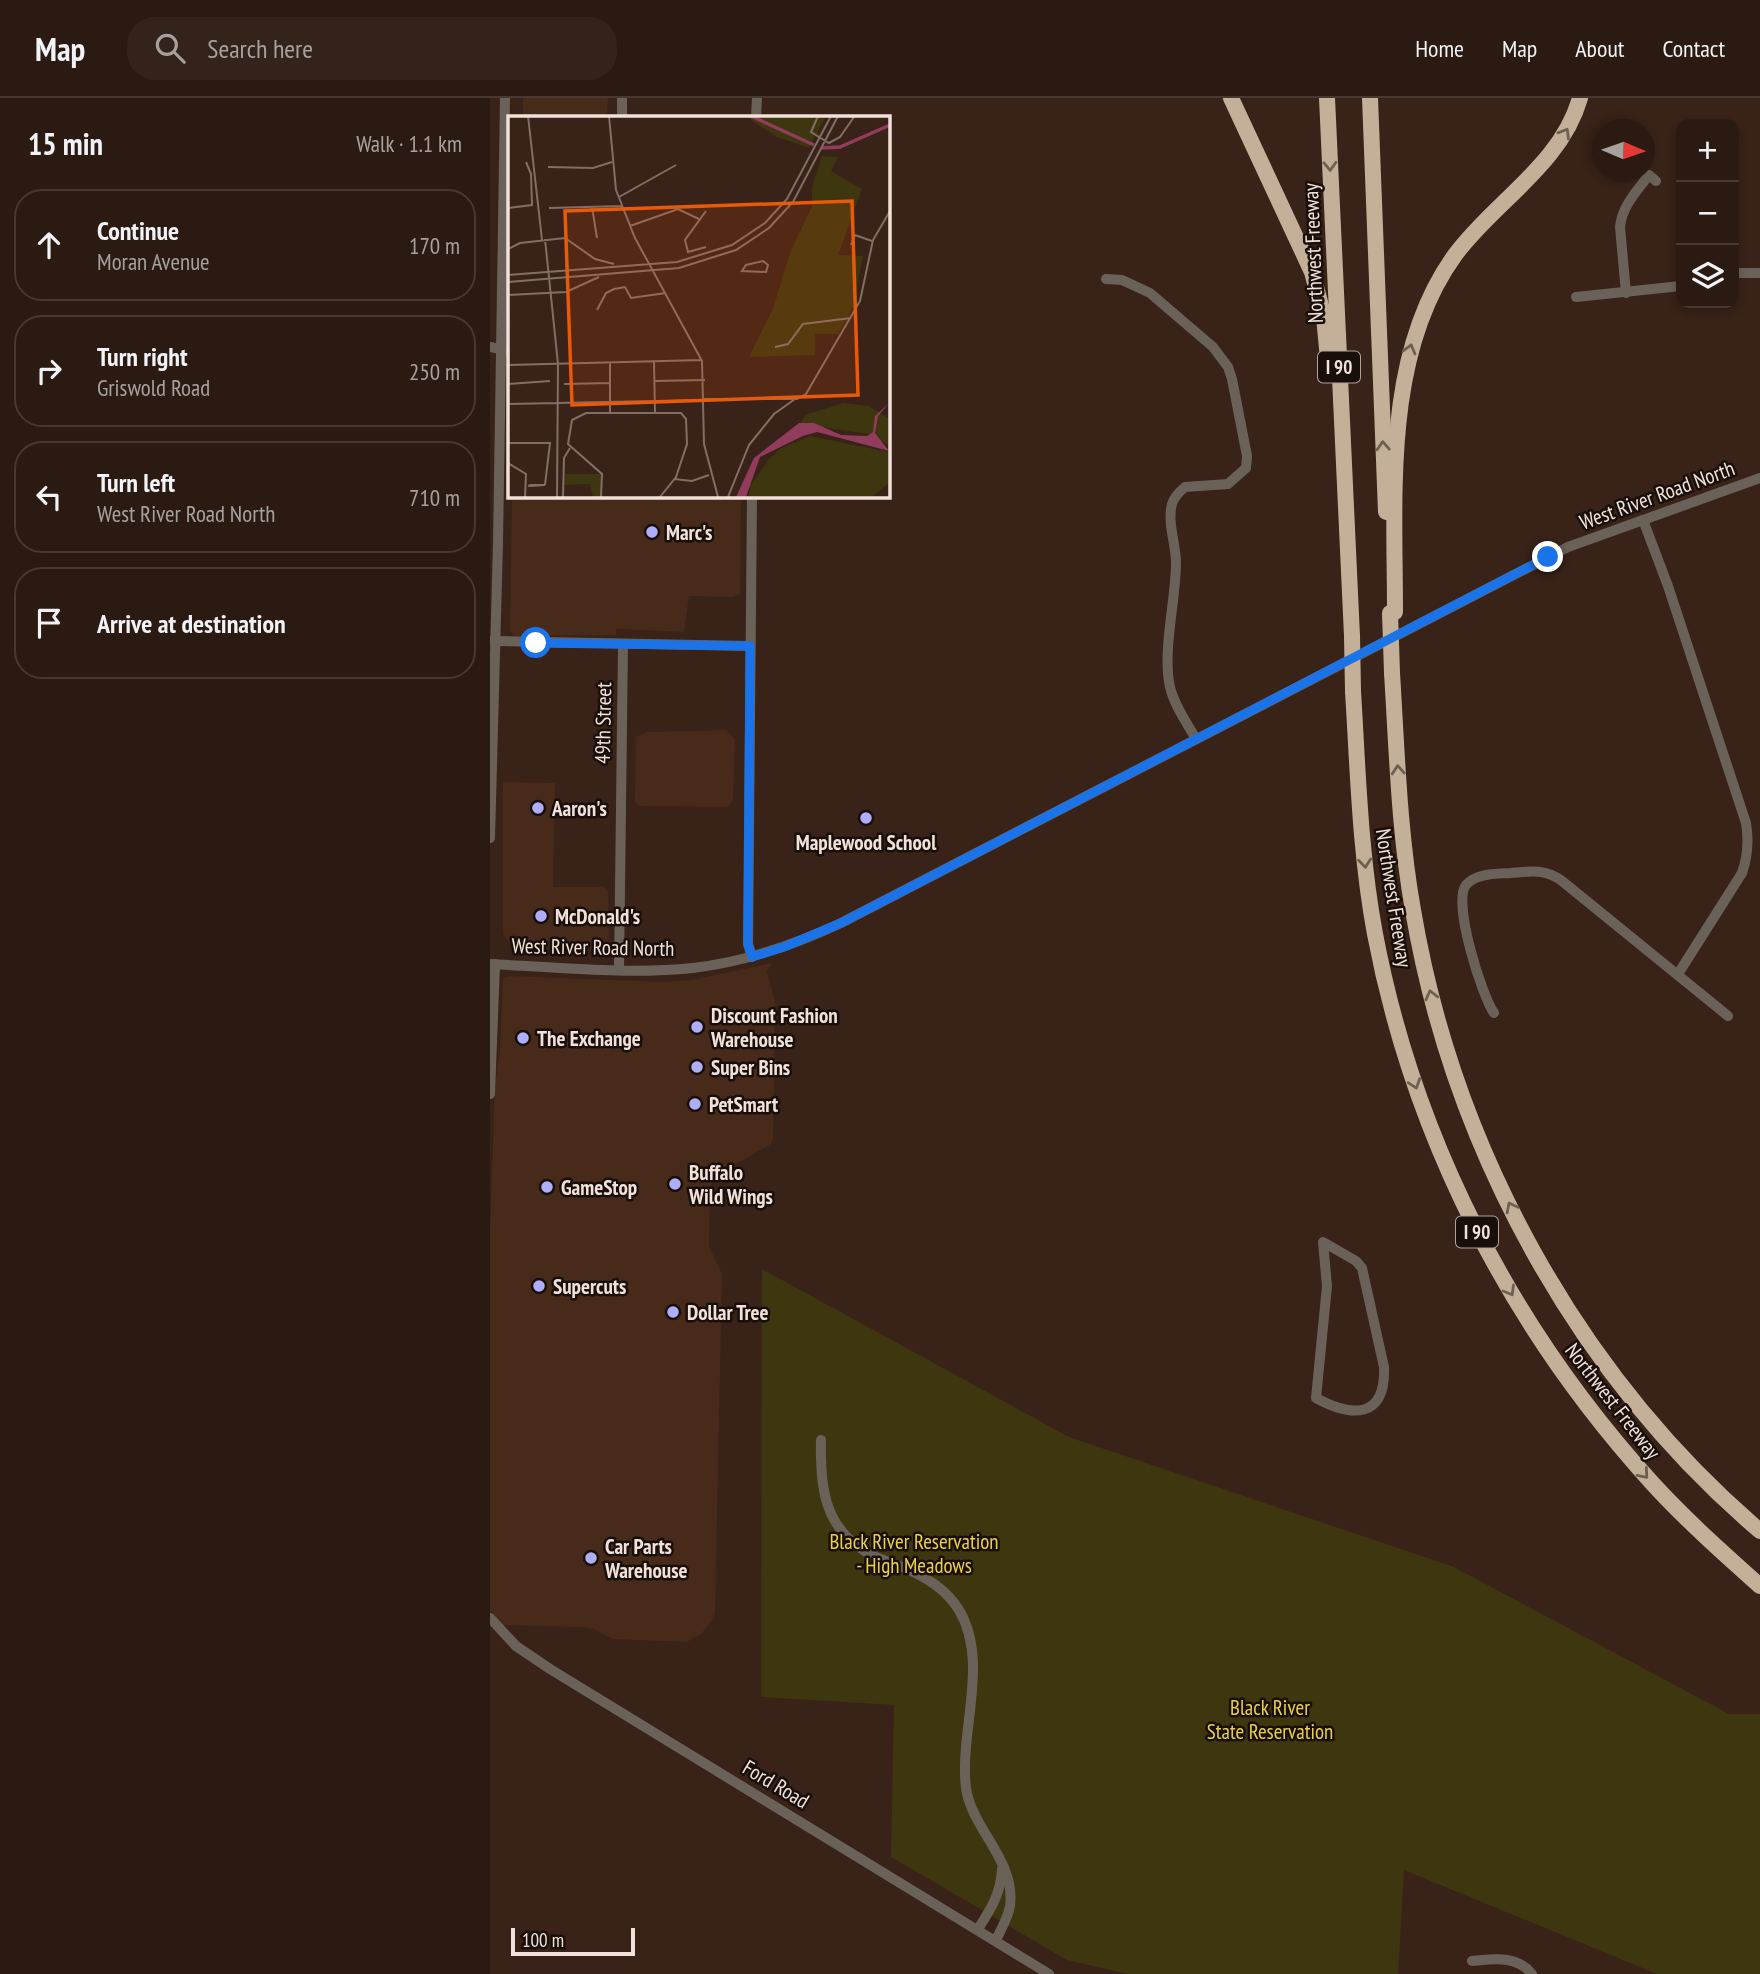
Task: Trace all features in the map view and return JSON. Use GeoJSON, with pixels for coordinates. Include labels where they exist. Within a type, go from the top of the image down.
{"type":"FeatureCollection","features":[{"type":"Feature","properties":{"kind":"highway"},"geometry":{"type":"LineString","coordinates":[[1231,98],[1297,235],[1312,272],[1324,317],[1339,529],[1348,577]]}},
{"type":"Feature","properties":{"kind":"highway","name":"Northwest Freeway"},"geometry":{"type":"LineString","coordinates":[[1327,98],[1361,825],[1375,933],[1388,993],[1413,1078],[1439,1149],[1487,1251],[1525,1317],[1578,1394],[1654,1485],[1712,1544],[1760,1586]]}},
{"type":"Feature","properties":{"kind":"highway","name":"I 90"},"geometry":{"type":"LineString","coordinates":[[1370,98],[1371,177],[1393,612]]}},
{"type":"Feature","properties":{"kind":"highway"},"geometry":{"type":"LineString","coordinates":[[1393,612],[1398,441],[1404,378],[1413,337],[1439,279],[1455,255],[1472,234],[1553,152],[1572,121],[1580,98]]}},
{"type":"Feature","properties":{"kind":"highway","name":"Northwest Freeway"},"geometry":{"type":"LineString","coordinates":[[1393,612],[1395,732],[1406,864],[1422,958],[1453,1072],[1496,1178],[1533,1251],[1583,1332],[1634,1401],[1695,1470],[1760,1531]]}},
{"type":"Feature","properties":{"kind":"street"},"geometry":{"type":"LineString","coordinates":[[490,838],[492,643],[505,351],[505,98]]}},
{"type":"Feature","properties":{"kind":"street"},"geometry":{"type":"LineString","coordinates":[[622,98],[622,116]]}},
{"type":"Feature","properties":{"kind":"street"},"geometry":{"type":"LineString","coordinates":[[756,116],[757,98]]}},
{"type":"Feature","properties":{"kind":"street"},"geometry":{"type":"LineString","coordinates":[[1626,293],[1621,217],[1627,204],[1649,175],[1656,181]]}},
{"type":"Feature","properties":{"kind":"street"},"geometry":{"type":"LineString","coordinates":[[1739,273],[1760,273]]}},
{"type":"Feature","properties":{"kind":"street"},"geometry":{"type":"LineString","coordinates":[[1106,279],[1122,280],[1150,293],[1213,347],[1228,367],[1237,401],[1247,456],[1246,468],[1228,484],[1185,487],[1172,505],[1176,563],[1169,682],[1174,698],[1196,740]]}},
{"type":"Feature","properties":{"kind":"street"},"geometry":{"type":"LineString","coordinates":[[1576,297],[1676,287]]}},
{"type":"Feature","properties":{"kind":"street"},"geometry":{"type":"LineString","coordinates":[[490,347],[505,351]]}},
{"type":"Feature","properties":{"kind":"street"},"geometry":{"type":"LineString","coordinates":[[490,358],[505,351]]}},
{"type":"Feature","properties":{"kind":"street","name":"West River Road North"},"geometry":{"type":"LineString","coordinates":[[493,964],[657,971],[695,968],[752,957],[784,947],[841,923],[1568,547],[1760,478]]}},
{"type":"Feature","properties":{"kind":"street"},"geometry":{"type":"LineString","coordinates":[[752,497],[748,944],[752,957]]}},
{"type":"Feature","properties":{"kind":"street"},"geometry":{"type":"LineString","coordinates":[[1643,520],[1668,586],[1748,836],[1742,873],[1678,974]]}},
{"type":"Feature","properties":{"kind":"street"},"geometry":{"type":"LineString","coordinates":[[492,643],[750,646]]}},
{"type":"Feature","properties":{"kind":"street","name":"49th Street"},"geometry":{"type":"LineString","coordinates":[[619,970],[623,644]]}},
{"type":"Feature","properties":{"kind":"street"},"geometry":{"type":"LineString","coordinates":[[1494,1013],[1479,979],[1461,903],[1463,889],[1466,884],[1482,876],[1529,871],[1550,873],[1728,1016]]}},
{"type":"Feature","properties":{"kind":"street"},"geometry":{"type":"LineString","coordinates":[[490,1094],[493,964]]}},
{"type":"Feature","properties":{"kind":"street"},"geometry":{"type":"LineString","coordinates":[[1323,1242],[1356,1261],[1365,1277],[1385,1380],[1377,1400],[1360,1411],[1342,1410],[1315,1398],[1327,1265],[1323,1242]]}},
{"type":"Feature","properties":{"kind":"street"},"geometry":{"type":"LineString","coordinates":[[821,1440],[821,1486],[838,1527],[866,1552],[916,1573],[938,1586],[951,1600],[967,1627],[973,1653],[967,1793],[1002,1863],[1009,1886],[1010,1908],[996,1940]]}},
{"type":"Feature","properties":{"kind":"street","name":"Ford Road"},"geometry":{"type":"LineString","coordinates":[[490,1618],[516,1646],[550,1669],[1049,1974]]}},
{"type":"Feature","properties":{"kind":"street"},"geometry":{"type":"LineString","coordinates":[[978,1929],[998,1894],[1002,1863]]}},
{"type":"Feature","properties":{"kind":"street"},"geometry":{"type":"LineString","coordinates":[[1472,1961],[1505,1959],[1523,1966],[1532,1974]]}},
{"type":"Feature","properties":{"kind":"shaded area"},"geometry":{"type":"Polygon","coordinates":[[[523,98],[608,98],[607,116],[523,116],[523,98]]]}},
{"type":"Feature","properties":{"kind":"shaded area"},"geometry":{"type":"Polygon","coordinates":[[[512,497],[741,497],[740,594],[732,597],[689,596],[684,632],[616,629],[616,635],[514,636],[510,630],[512,497]]]}},
{"type":"Feature","properties":{"kind":"shaded area"},"geometry":{"type":"Polygon","coordinates":[[[726,730],[735,739],[733,801],[727,807],[640,806],[635,802],[636,737],[647,732],[726,730]]]}},
{"type":"Feature","properties":{"kind":"shaded area"},"geometry":{"type":"Polygon","coordinates":[[[503,782],[555,783],[553,887],[603,887],[608,891],[609,940],[602,949],[511,945],[503,934],[503,782]]]}},
{"type":"Feature","properties":{"kind":"shaded area"},"geometry":{"type":"Polygon","coordinates":[[[772,963],[767,972],[775,1002],[773,1140],[771,1144],[718,1174],[710,1191],[709,1246],[722,1274],[715,1613],[702,1633],[687,1642],[612,1639],[594,1629],[582,1627],[501,1625],[490,1610],[490,1233],[495,1084],[500,1051],[503,978],[511,976],[662,982],[692,980],[772,963]]]}},
{"type":"Feature","properties":{"kind":"green space","name":"Black River State Reservation"},"geometry":{"type":"Polygon","coordinates":[[[762,1269],[1069,1437],[1454,1567],[1729,1714],[1760,1714],[1760,1974],[1657,1974],[1404,1870],[1398,1974],[1129,1974],[1067,1960],[891,1857],[894,1705],[761,1697],[762,1269]]]}},
{"type":"Feature","properties":{"kind":"place","name":"Marc's"},"geometry":{"type":"Point","coordinates":[652,532]}},
{"type":"Feature","properties":{"kind":"place","name":"Aaron's"},"geometry":{"type":"Point","coordinates":[538,808]}},
{"type":"Feature","properties":{"kind":"place","name":"Maplewood School"},"geometry":{"type":"Point","coordinates":[866,818]}},
{"type":"Feature","properties":{"kind":"place","name":"McDonald's"},"geometry":{"type":"Point","coordinates":[541,916]}},
{"type":"Feature","properties":{"kind":"place","name":"Discount Fashion Warehouse"},"geometry":{"type":"Point","coordinates":[697,1027]}},
{"type":"Feature","properties":{"kind":"place","name":"The Exchange"},"geometry":{"type":"Point","coordinates":[523,1038]}},
{"type":"Feature","properties":{"kind":"place","name":"Super Bins"},"geometry":{"type":"Point","coordinates":[697,1067]}},
{"type":"Feature","properties":{"kind":"place","name":"PetSmart"},"geometry":{"type":"Point","coordinates":[695,1104]}},
{"type":"Feature","properties":{"kind":"place","name":"Buffalo Wild Wings"},"geometry":{"type":"Point","coordinates":[675,1184]}},
{"type":"Feature","properties":{"kind":"place","name":"GameStop"},"geometry":{"type":"Point","coordinates":[547,1187]}},
{"type":"Feature","properties":{"kind":"place","name":"Supercuts"},"geometry":{"type":"Point","coordinates":[539,1286]}},
{"type":"Feature","properties":{"kind":"place","name":"Dollar Tree"},"geometry":{"type":"Point","coordinates":[673,1312]}},
{"type":"Feature","properties":{"kind":"place","name":"Car Parts Warehouse"},"geometry":{"type":"Point","coordinates":[591,1558]}},
{"type":"Feature","properties":{"kind":"route"},"geometry":{"type":"LineString","coordinates":[[536,643],[750,646],[748,944],[752,957],[841,923],[1548,557]]}},
{"type":"Feature","properties":{"kind":"park label","name":"Black River Reservation - High Meadows"},"geometry":{"type":"Point","coordinates":[914,1553]}}]}
